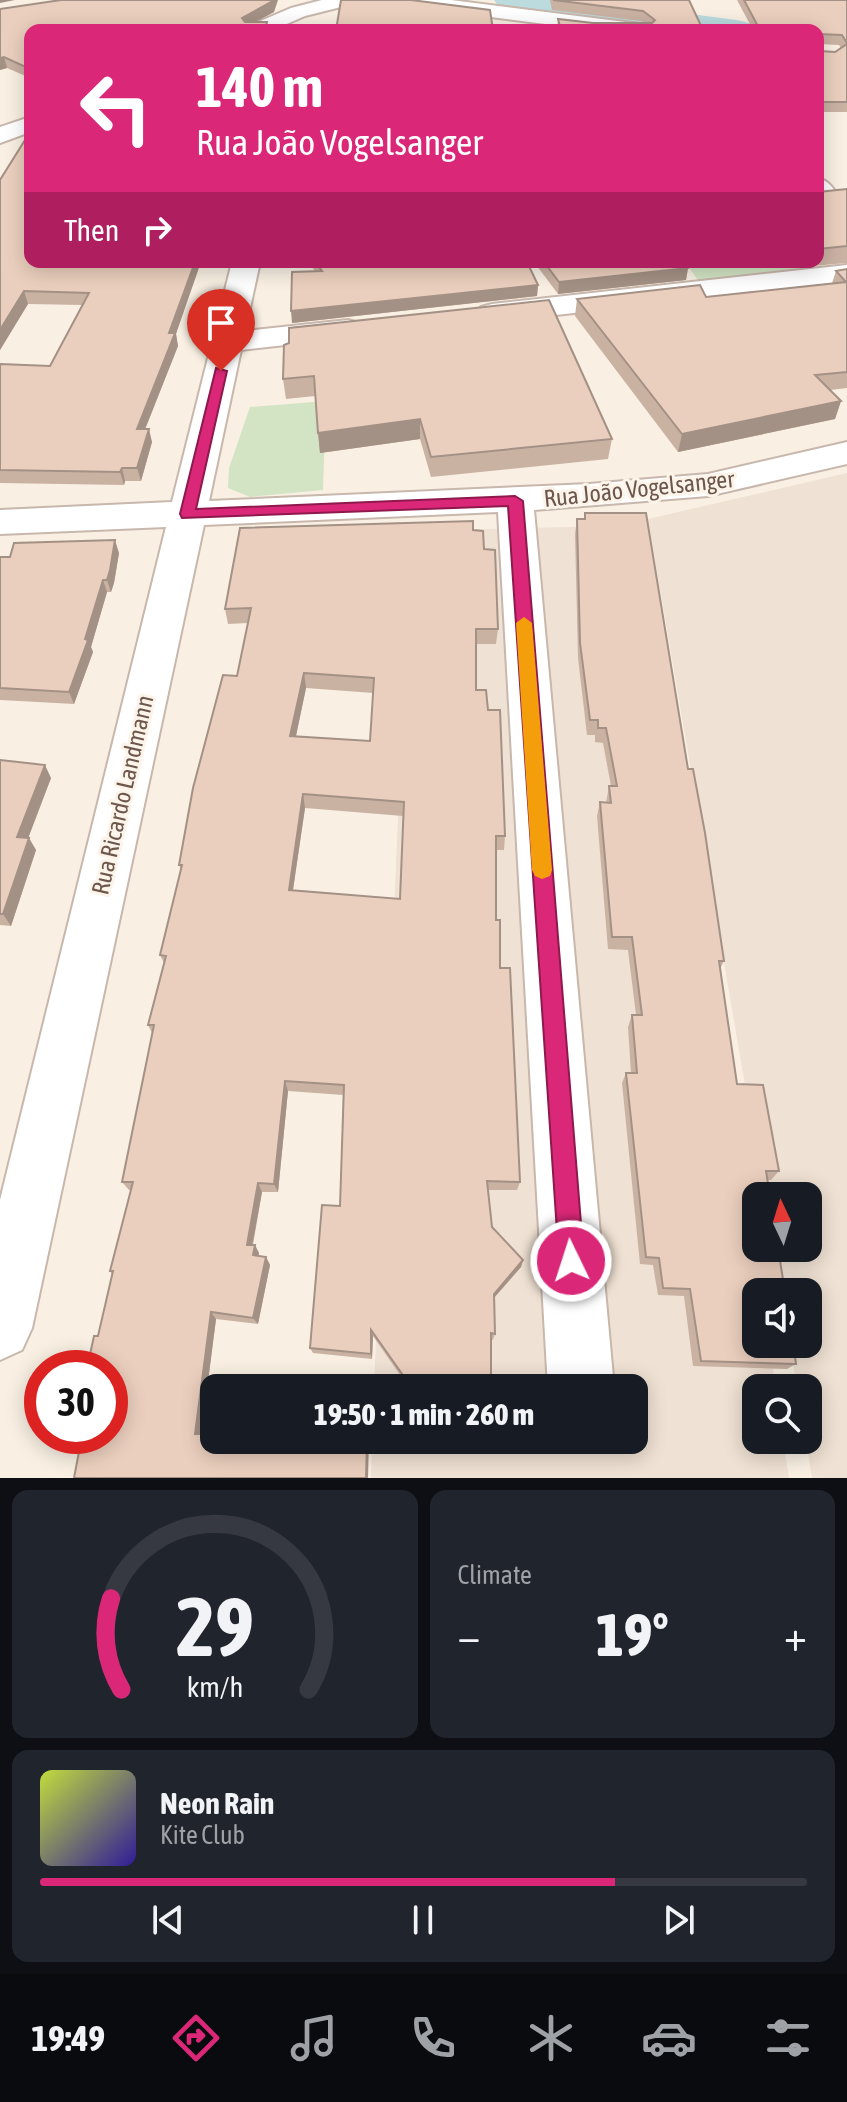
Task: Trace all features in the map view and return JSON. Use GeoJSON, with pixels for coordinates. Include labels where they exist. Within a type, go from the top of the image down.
{"type":"FeatureCollection","features":[{"type":"Feature","properties":{"kind":"street"},"geometry":{"type":"LineString","coordinates":[[272,0],[298,21],[346,0]]}},
{"type":"Feature","properties":{"kind":"street"},"geometry":{"type":"LineString","coordinates":[[404,0],[524,23]]}},
{"type":"Feature","properties":{"kind":"street"},"geometry":{"type":"LineString","coordinates":[[0,136],[24,126]]}},
{"type":"Feature","properties":{"kind":"street","name":"Rua Ricardo Landmann"},"geometry":{"type":"LineString","coordinates":[[0,1328],[245,268]]}},
{"type":"Feature","properties":{"kind":"street"},"geometry":{"type":"LineString","coordinates":[[466,316],[847,274]]}},
{"type":"Feature","properties":{"kind":"street"},"geometry":{"type":"LineString","coordinates":[[227,342],[370,327]]}},
{"type":"Feature","properties":{"kind":"street","name":"Rua João Vogelsanger"},"geometry":{"type":"LineString","coordinates":[[0,522],[515,501],[708,485],[847,453]]}},
{"type":"Feature","properties":{"kind":"street"},"geometry":{"type":"LineString","coordinates":[[515,501],[580,1374]]}},
{"type":"Feature","properties":{"kind":"shaded area"},"geometry":{"type":"Polygon","coordinates":[[[847,473],[847,1478],[812,1478],[808,1454],[822,1454],[822,1374],[795,1374],[792,1358],[822,1358],[822,1278],[778,1278],[776,1262],[822,1262],[822,1182],[762,1182],[648,519],[847,473]]]}},
{"type":"Feature","properties":{"kind":"shaded area"},"geometry":{"type":"Polygon","coordinates":[[[648,525],[742,1193],[742,1262],[752,1262],[754,1278],[742,1278],[742,1358],[771,1358],[774,1374],[742,1374],[742,1454],[785,1454],[789,1478],[371,1478],[372,1454],[648,1454],[648,1374],[375,1374],[410,531],[648,525]]]}},
{"type":"Feature","properties":{"kind":"green space"},"geometry":{"type":"Polygon","coordinates":[[[689,268],[800,268],[803,271],[700,283],[689,268]]]}},
{"type":"Feature","properties":{"kind":"green space"},"geometry":{"type":"Polygon","coordinates":[[[326,401],[323,490],[250,497],[228,488],[229,468],[250,407],[326,401]]]}},
{"type":"Feature","properties":{"kind":"building"},"geometry":{"type":"Polygon","coordinates":[[[61,0],[274,0],[242,18],[245,22],[266,24],[24,24],[24,66],[0,58],[0,9],[61,0]]]}},
{"type":"Feature","properties":{"kind":"building"},"geometry":{"type":"Polygon","coordinates":[[[341,0],[411,0],[490,10],[492,24],[337,24],[341,0]]]}},
{"type":"Feature","properties":{"kind":"building"},"geometry":{"type":"Polygon","coordinates":[[[553,0],[689,0],[700,24],[559,24],[558,19],[593,23],[652,23],[655,20],[643,11],[553,0]]]}},
{"type":"Feature","properties":{"kind":"building"},"geometry":{"type":"Polygon","coordinates":[[[744,0],[847,0],[847,43],[842,35],[824,34],[824,24],[757,24],[744,0]]]}},
{"type":"Feature","properties":{"kind":"building"},"geometry":{"type":"Polygon","coordinates":[[[847,44],[847,102],[824,102],[824,51],[835,52],[847,44]]]}},
{"type":"Feature","properties":{"kind":"building"},"geometry":{"type":"Polygon","coordinates":[[[24,142],[24,268],[193,268],[169,333],[175,333],[137,429],[149,429],[137,468],[122,468],[120,472],[0,470],[0,364],[50,366],[89,293],[24,291],[0,330],[0,180],[24,142]]]}},
{"type":"Feature","properties":{"kind":"building"},"geometry":{"type":"Polygon","coordinates":[[[847,189],[847,246],[824,248],[824,191],[847,189]]]}},
{"type":"Feature","properties":{"kind":"building"},"geometry":{"type":"Polygon","coordinates":[[[320,268],[530,268],[538,285],[291,311],[292,272],[322,271],[320,268]]]}},
{"type":"Feature","properties":{"kind":"building"},"geometry":{"type":"Polygon","coordinates":[[[548,268],[688,268],[559,282],[548,268]]]}},
{"type":"Feature","properties":{"kind":"building"},"geometry":{"type":"Polygon","coordinates":[[[847,269],[847,372],[815,375],[841,401],[682,434],[577,299],[700,285],[706,297],[846,282],[836,271],[847,269]]]}},
{"type":"Feature","properties":{"kind":"building"},"geometry":{"type":"Polygon","coordinates":[[[549,300],[612,439],[431,457],[420,419],[318,433],[314,376],[283,379],[284,345],[289,343],[289,328],[549,300]]]}},
{"type":"Feature","properties":{"kind":"building"},"geometry":{"type":"Polygon","coordinates":[[[585,513],[646,513],[688,769],[693,769],[705,833],[724,961],[719,961],[737,1084],[763,1085],[779,1171],[766,1171],[768,1182],[742,1182],[742,1262],[780,1262],[783,1278],[742,1278],[742,1358],[795,1358],[796,1364],[701,1361],[690,1289],[663,1288],[659,1258],[646,1257],[626,1073],[637,1073],[632,1015],[642,1015],[632,937],[612,937],[600,802],[611,803],[609,786],[617,786],[606,728],[598,728],[598,720],[590,720],[580,643],[577,519],[585,519],[585,513]]]}},
{"type":"Feature","properties":{"kind":"building"},"geometry":{"type":"Polygon","coordinates":[[[473,521],[473,530],[483,531],[484,549],[495,550],[498,629],[476,629],[476,690],[486,690],[488,710],[500,710],[505,836],[496,836],[496,920],[500,920],[500,968],[510,968],[520,1182],[487,1181],[492,1227],[523,1260],[494,1294],[495,1334],[491,1333],[491,1374],[402,1374],[371,1330],[371,1354],[310,1348],[322,1205],[340,1206],[344,1085],[285,1081],[274,1184],[258,1183],[247,1245],[255,1245],[253,1255],[266,1257],[253,1318],[211,1312],[203,1374],[200,1374],[195,1434],[200,1434],[200,1454],[367,1454],[366,1478],[74,1478],[79,1454],[128,1454],[128,1350],[91,1350],[94,1336],[98,1336],[113,1271],[110,1271],[133,1182],[122,1182],[154,1025],[148,1025],[166,956],[160,955],[182,865],[179,865],[193,788],[223,675],[237,676],[251,608],[225,609],[240,528],[473,521]],[[304,673],[290,736],[370,741],[374,678],[304,673]],[[303,794],[289,890],[400,899],[404,802],[303,794]]]}},
{"type":"Feature","properties":{"kind":"building"},"geometry":{"type":"Polygon","coordinates":[[[115,540],[107,580],[103,580],[85,639],[88,640],[69,692],[0,688],[0,557],[10,557],[14,543],[115,540]]]}},
{"type":"Feature","properties":{"kind":"building"},"geometry":{"type":"Polygon","coordinates":[[[0,760],[45,765],[17,837],[29,838],[3,914],[0,914],[0,760]]]}},
{"type":"Feature","properties":{"kind":"waterway"},"geometry":{"type":"LineString","coordinates":[[510,0],[692,24]]}},
{"type":"Feature","properties":{"kind":"slow traffic"},"geometry":{"type":"LineString","coordinates":[[524,623],[542,870]]}},
{"type":"Feature","properties":{"kind":"route"},"geometry":{"type":"LineString","coordinates":[[221,371],[188,514],[515,501],[571,1261]]}}]}
